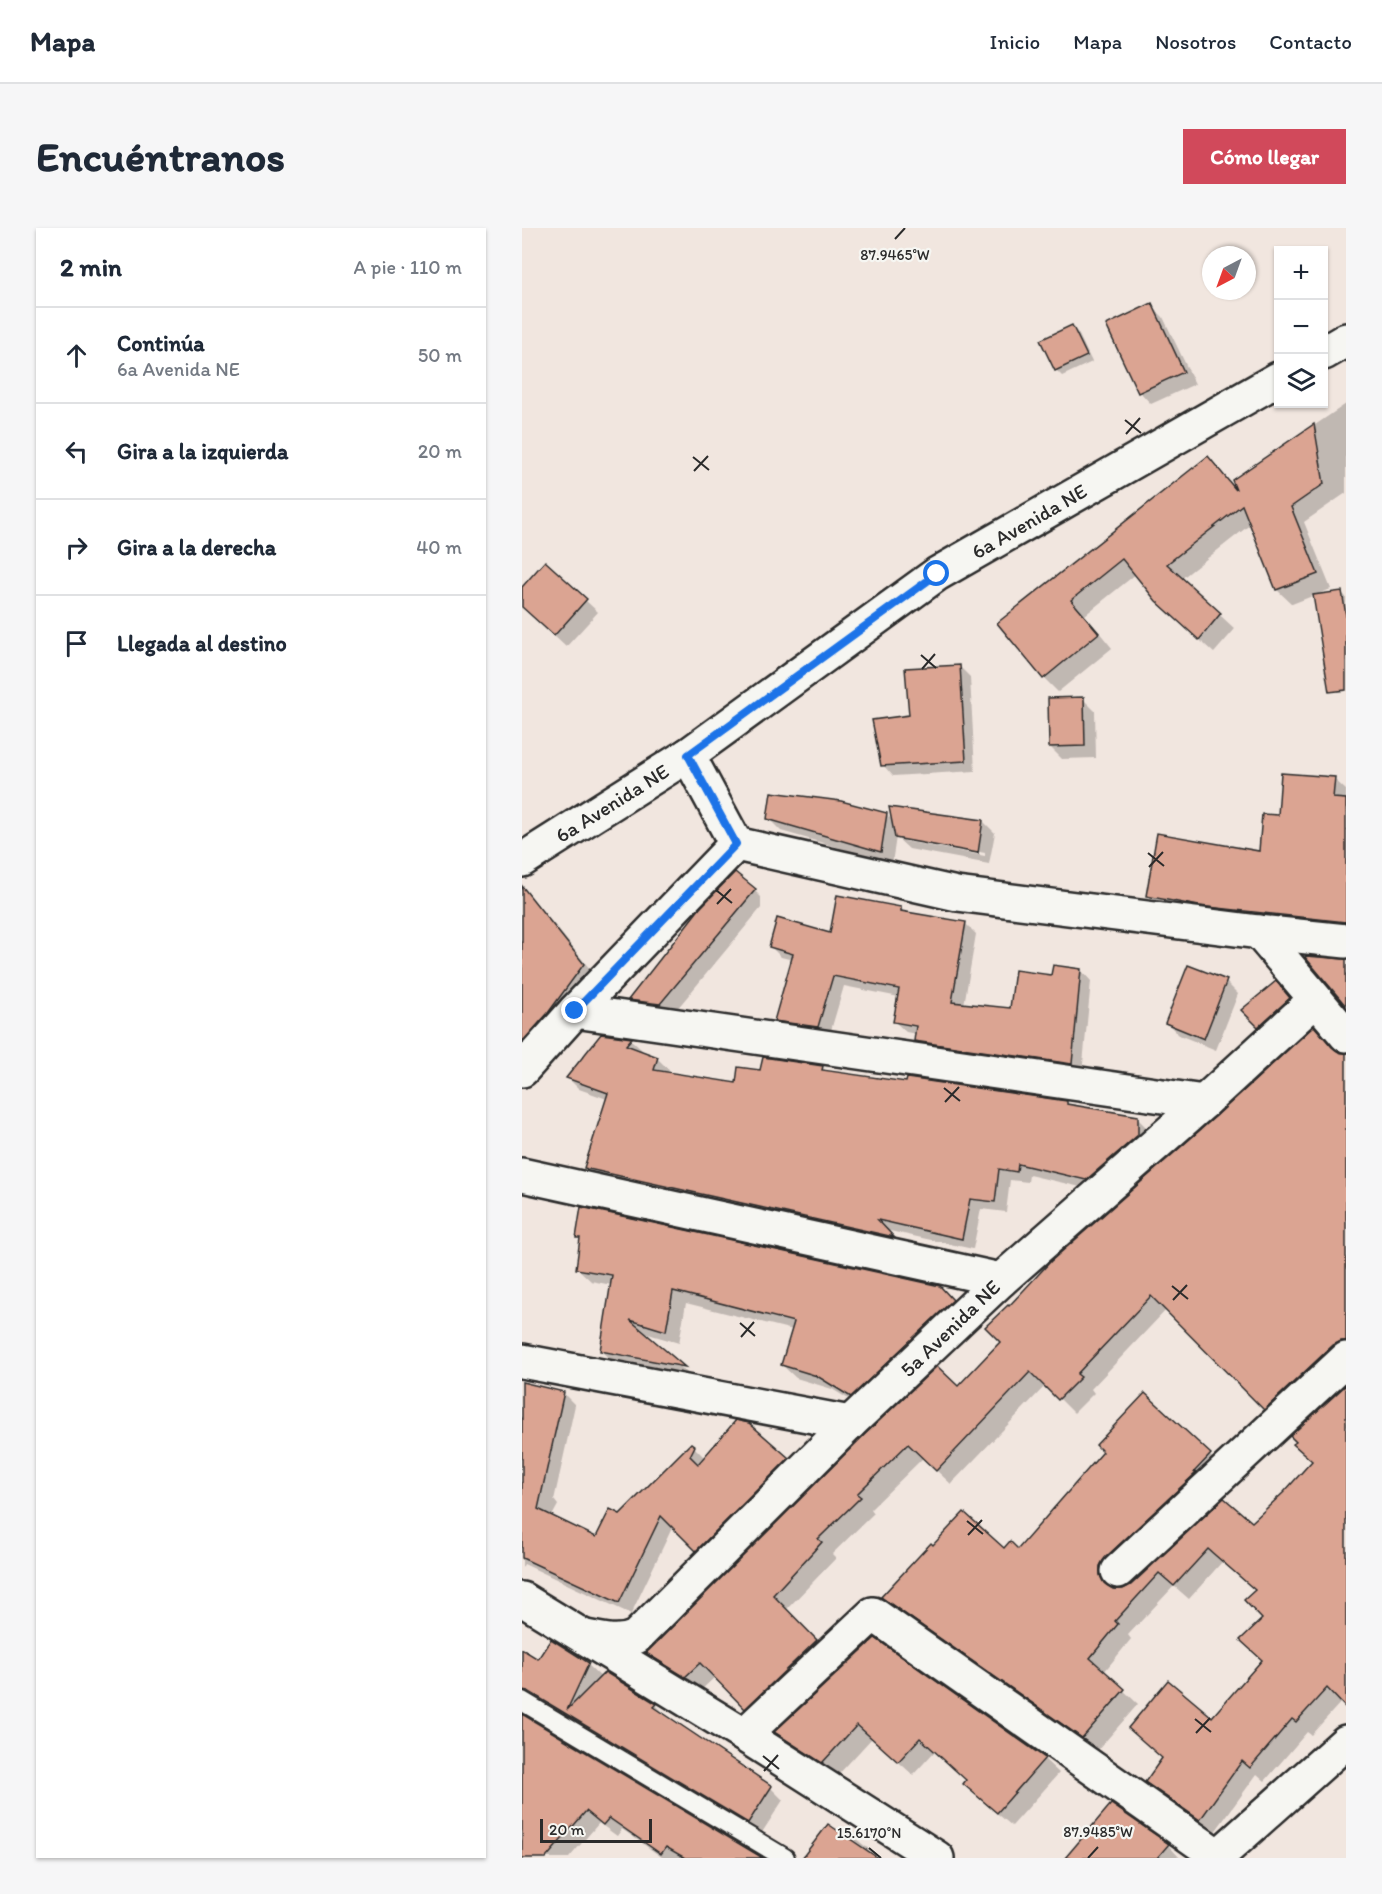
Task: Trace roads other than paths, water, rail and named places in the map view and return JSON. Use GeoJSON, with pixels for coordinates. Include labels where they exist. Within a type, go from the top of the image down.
{"type":"FeatureCollection","features":[{"type":"Feature","properties":{"kind":"street"},"geometry":{"type":"LineString","coordinates":[[1328,350],[1346,340]]}},
{"type":"Feature","properties":{"kind":"street","name":"6a Avenida NE"},"geometry":{"type":"LineString","coordinates":[[522,860],[688,755],[937,574],[1274,381]]}},
{"type":"Feature","properties":{"kind":"street"},"geometry":{"type":"LineString","coordinates":[[688,755],[736,844],[957,894],[1346,941]]}},
{"type":"Feature","properties":{"kind":"street"},"geometry":{"type":"LineString","coordinates":[[522,1070],[575,1011],[736,844]]}},
{"type":"Feature","properties":{"kind":"street"},"geometry":{"type":"LineString","coordinates":[[1259,932],[1346,1035]]}},
{"type":"Feature","properties":{"kind":"street","name":"5a Avenida NE"},"geometry":{"type":"LineString","coordinates":[[586,1637],[616,1643],[636,1637],[850,1423],[1000,1280],[1204,1102],[1315,1000]]}},
{"type":"Feature","properties":{"kind":"street"},"geometry":{"type":"LineString","coordinates":[[575,1011],[1204,1102]]}},
{"type":"Feature","properties":{"kind":"street"},"geometry":{"type":"LineString","coordinates":[[522,1175],[1000,1280]]}},
{"type":"Feature","properties":{"kind":"street"},"geometry":{"type":"LineString","coordinates":[[1118,1571],[1346,1359]]}},
{"type":"Feature","properties":{"kind":"street"},"geometry":{"type":"LineString","coordinates":[[522,1361],[850,1423]]}},
{"type":"Feature","properties":{"kind":"street"},"geometry":{"type":"LineString","coordinates":[[522,1599],[744,1735],[937,1858]]}},
{"type":"Feature","properties":{"kind":"street"},"geometry":{"type":"LineString","coordinates":[[744,1735],[873,1614],[1217,1857],[1346,1742]]}},
{"type":"Feature","properties":{"kind":"lane"},"geometry":{"type":"LineString","coordinates":[[522,1701],[786,1858]]}}]}
